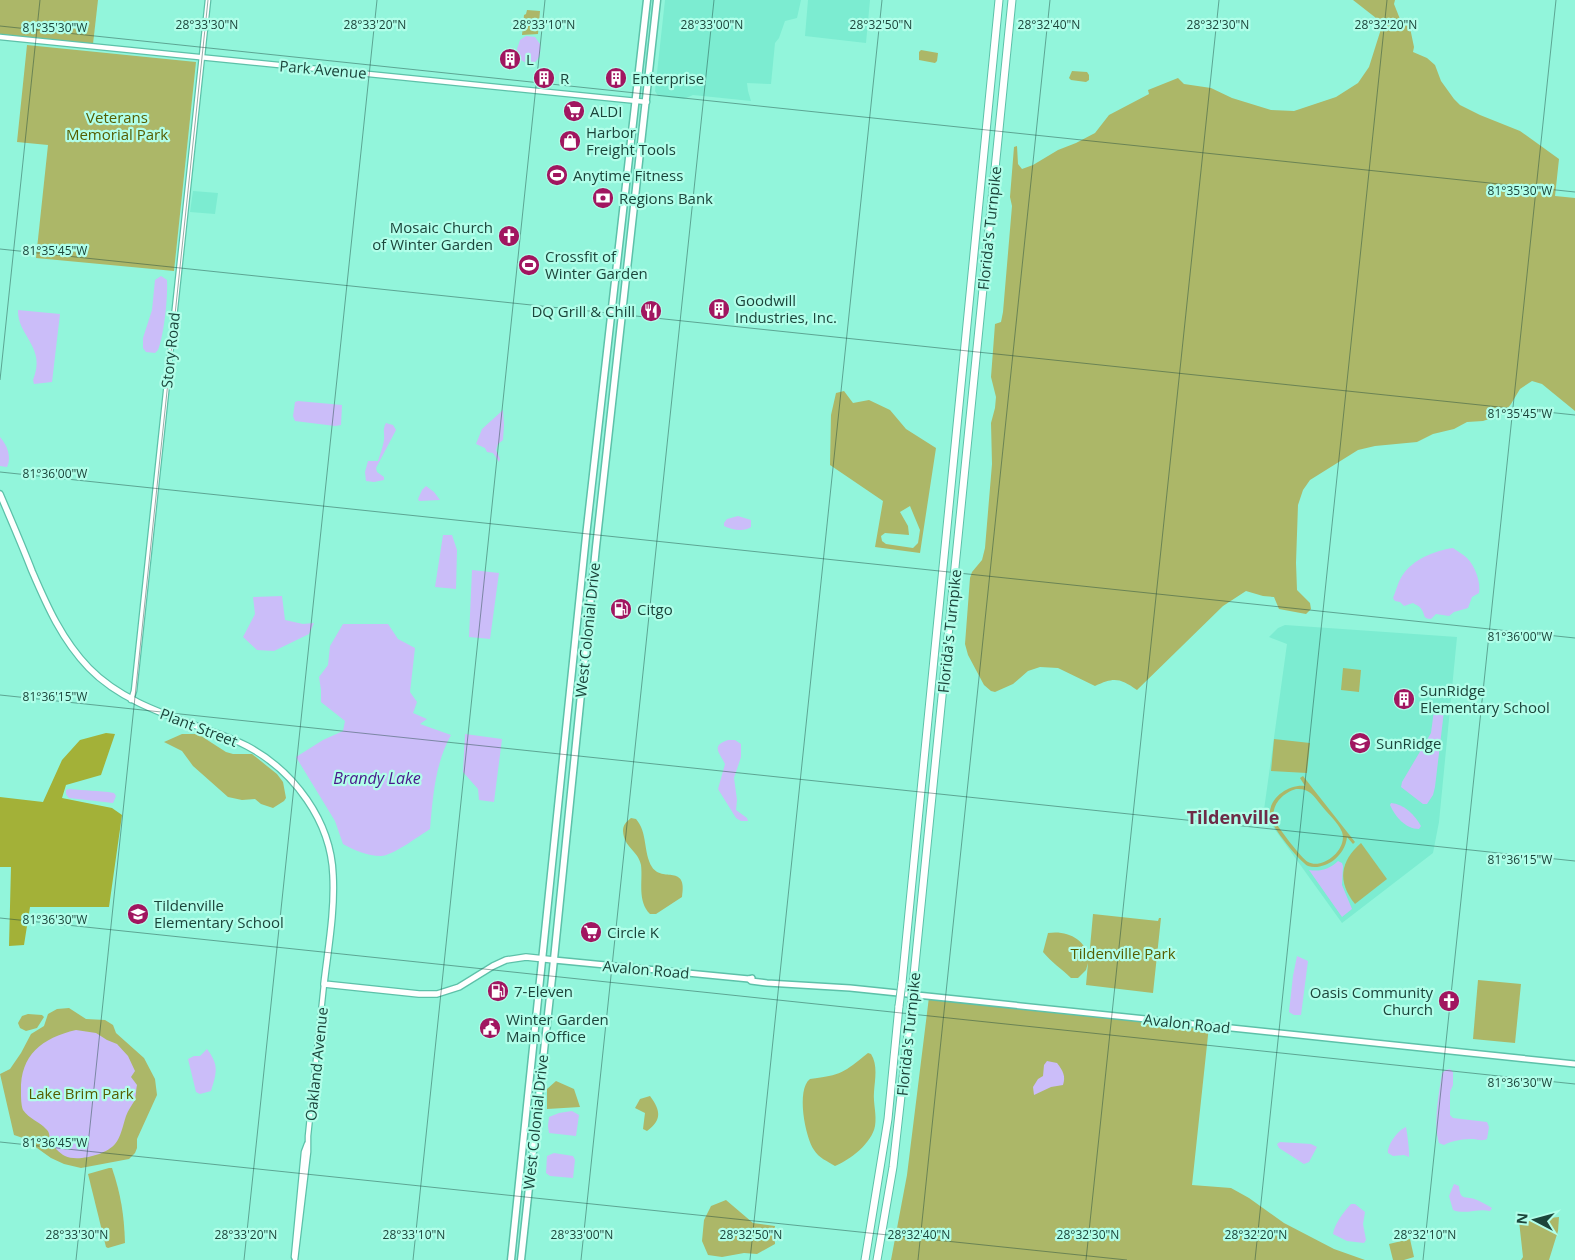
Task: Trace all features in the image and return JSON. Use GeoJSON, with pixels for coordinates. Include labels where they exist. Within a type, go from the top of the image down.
{"type":"FeatureCollection","features":[{"type":"Feature","properties":{"kind":"highway","name":"West Colonial Drive"},"geometry":{"type":"LineString","coordinates":[[511,1260],[586,536],[646,0]]}},
{"type":"Feature","properties":{"kind":"highway"},"geometry":{"type":"LineString","coordinates":[[653,0],[652,18],[654,25]]}},
{"type":"Feature","properties":{"kind":"highway","name":"West Colonial Drive"},"geometry":{"type":"LineString","coordinates":[[521,1260],[596,547],[657,0]]}},
{"type":"Feature","properties":{"kind":"highway","name":"Florida's Turnpike"},"geometry":{"type":"LineString","coordinates":[[864,1260],[888,1119],[999,0]]}},
{"type":"Feature","properties":{"kind":"highway","name":"Florida's Turnpike"},"geometry":{"type":"LineString","coordinates":[[877,1260],[893,1167],[911,1007],[1012,0]]}},
{"type":"Feature","properties":{"kind":"highway"},"geometry":{"type":"LineString","coordinates":[[627,180],[632,187],[634,205]]}},
{"type":"Feature","properties":{"kind":"highway"},"geometry":{"type":"LineString","coordinates":[[613,300],[615,320],[620,329]]}},
{"type":"Feature","properties":{"kind":"highway"},"geometry":{"type":"LineString","coordinates":[[610,326],[615,333],[618,358]]}},
{"type":"Feature","properties":{"kind":"highway"},"geometry":{"type":"LineString","coordinates":[[593,475],[594,507],[600,514]]}},
{"type":"Feature","properties":{"kind":"highway"},"geometry":{"type":"LineString","coordinates":[[586,536],[590,538],[596,547]]}},
{"type":"Feature","properties":{"kind":"highway"},"geometry":{"type":"LineString","coordinates":[[566,732],[568,747],[574,753]]}},
{"type":"Feature","properties":{"kind":"highway"},"geometry":{"type":"LineString","coordinates":[[564,749],[570,759],[571,787]]}},
{"type":"Feature","properties":{"kind":"main road","name":"Plant Street"},"geometry":{"type":"LineString","coordinates":[[0,494],[54,620],[71,646],[89,668],[131,700],[248,746],[277,766],[296,785],[312,807],[328,846],[333,874],[332,906],[324,984]]}},
{"type":"Feature","properties":{"kind":"main road","name":"Avalon Road"},"geometry":{"type":"LineString","coordinates":[[324,984],[419,994],[437,994],[460,987],[506,960],[526,957],[752,978],[1575,1064]]}},
{"type":"Feature","properties":{"kind":"street","name":"Story Road"},"geometry":{"type":"LineString","coordinates":[[131,700],[137,664],[208,0]]}},
{"type":"Feature","properties":{"kind":"street","name":"Park Avenue"},"geometry":{"type":"LineString","coordinates":[[0,37],[647,102]]}},
{"type":"Feature","properties":{"kind":"street","name":"Oakland Avenue"},"geometry":{"type":"LineString","coordinates":[[295,1260],[324,984]]}},
{"type":"Feature","properties":{"kind":"shaded area"},"geometry":{"type":"Polygon","coordinates":[[[665,0],[801,0],[797,18],[785,21],[779,38],[775,43],[771,84],[747,83],[751,101],[693,95],[684,99],[658,96],[655,91],[665,0]]]}},
{"type":"Feature","properties":{"kind":"shaded area"},"geometry":{"type":"Polygon","coordinates":[[[808,0],[870,0],[866,43],[805,36],[808,0]]]}},
{"type":"Feature","properties":{"kind":"shaded area"},"geometry":{"type":"Polygon","coordinates":[[[193,191],[218,193],[215,214],[190,212],[193,191]]]}},
{"type":"Feature","properties":{"kind":"shaded area","name":"SunRidge"},"geometry":{"type":"Polygon","coordinates":[[[1285,625],[1457,637],[1439,822],[1433,853],[1342,923],[1268,820],[1263,817],[1287,644],[1269,637],[1278,628],[1285,625]]]}},
{"type":"Feature","properties":{"kind":"shaded area"},"geometry":{"type":"Polygon","coordinates":[[[106,733],[115,734],[101,775],[66,785],[62,798],[112,808],[122,815],[109,907],[30,907],[24,945],[9,946],[11,867],[0,867],[0,797],[43,802],[62,760],[80,740],[106,733]]]}},
{"type":"Feature","properties":{"kind":"green space"},"geometry":{"type":"Polygon","coordinates":[[[0,0],[98,0],[93,44],[0,34],[0,0]]]}},
{"type":"Feature","properties":{"kind":"green space"},"geometry":{"type":"Polygon","coordinates":[[[1353,0],[1395,0],[1394,4],[1400,19],[1409,23],[1414,47],[1413,52],[1427,58],[1435,65],[1441,81],[1460,105],[1520,131],[1559,159],[1555,196],[1575,198],[1575,411],[1542,384],[1532,381],[1520,389],[1504,413],[1498,416],[1483,421],[1467,422],[1454,429],[1433,434],[1417,442],[1375,446],[1358,450],[1310,480],[1303,490],[1298,505],[1296,563],[1297,590],[1310,603],[1311,609],[1306,614],[1279,609],[1274,597],[1246,591],[1223,606],[1137,690],[1117,680],[1107,681],[1095,686],[1058,668],[1040,667],[1028,671],[1013,684],[995,692],[991,691],[984,685],[968,655],[965,644],[970,578],[972,572],[982,560],[985,548],[992,464],[991,423],[996,397],[991,377],[995,324],[1001,322],[1003,312],[1012,206],[1010,197],[1014,147],[1017,146],[1018,164],[1022,169],[1033,165],[1058,150],[1095,133],[1109,115],[1149,94],[1148,90],[1178,78],[1184,84],[1211,88],[1232,98],[1271,110],[1294,111],[1336,97],[1358,83],[1369,67],[1381,29],[1376,18],[1353,0]]]}},
{"type":"Feature","properties":{"kind":"green space"},"geometry":{"type":"Polygon","coordinates":[[[527,10],[540,11],[538,34],[522,35],[524,15],[527,10]]]}},
{"type":"Feature","properties":{"kind":"green space","name":"Veterans Memorial Park"},"geometry":{"type":"Polygon","coordinates":[[[27,45],[196,62],[174,271],[36,258],[48,145],[17,142],[27,45]]]}},
{"type":"Feature","properties":{"kind":"green space"},"geometry":{"type":"Polygon","coordinates":[[[921,50],[938,53],[937,61],[935,63],[919,60],[919,52],[921,50]]]}},
{"type":"Feature","properties":{"kind":"green space"},"geometry":{"type":"Polygon","coordinates":[[[1072,71],[1087,72],[1089,80],[1086,82],[1071,80],[1069,78],[1072,71]]]}},
{"type":"Feature","properties":{"kind":"green space"},"geometry":{"type":"Polygon","coordinates":[[[844,391],[853,403],[869,400],[890,410],[906,429],[936,448],[920,553],[875,547],[883,501],[830,465],[831,415],[836,393],[844,391]],[[910,506],[900,512],[908,526],[909,535],[885,533],[881,536],[882,541],[886,544],[913,548],[918,543],[920,530],[910,506]]]}},
{"type":"Feature","properties":{"kind":"green space"},"geometry":{"type":"Polygon","coordinates":[[[1343,668],[1361,670],[1359,692],[1341,690],[1343,668]]]}},
{"type":"Feature","properties":{"kind":"green space"},"geometry":{"type":"Polygon","coordinates":[[[182,734],[198,734],[226,752],[233,754],[252,754],[277,774],[283,782],[286,798],[273,808],[261,804],[255,799],[242,800],[228,797],[193,766],[182,751],[164,742],[182,734]]]}},
{"type":"Feature","properties":{"kind":"green space"},"geometry":{"type":"Polygon","coordinates":[[[1274,739],[1310,743],[1307,773],[1271,771],[1274,739]]]}},
{"type":"Feature","properties":{"kind":"green space"},"geometry":{"type":"Polygon","coordinates":[[[1303,776],[1355,842],[1353,844],[1347,837],[1339,855],[1331,862],[1322,866],[1311,867],[1304,863],[1280,836],[1270,818],[1272,804],[1280,794],[1292,787],[1305,786],[1300,778],[1303,776]],[[1301,789],[1291,791],[1279,800],[1274,809],[1274,820],[1308,862],[1314,864],[1327,861],[1338,851],[1343,838],[1342,832],[1313,796],[1308,791],[1301,789]]]}},
{"type":"Feature","properties":{"kind":"green space"},"geometry":{"type":"Polygon","coordinates":[[[631,818],[636,819],[640,824],[647,855],[652,867],[662,874],[678,877],[683,887],[682,897],[656,914],[650,914],[643,903],[641,865],[624,837],[624,827],[631,818]]]}},
{"type":"Feature","properties":{"kind":"green space"},"geometry":{"type":"Polygon","coordinates":[[[1361,843],[1387,879],[1355,904],[1345,888],[1343,872],[1349,857],[1361,843]]]}},
{"type":"Feature","properties":{"kind":"green space","name":"Tildenville Park"},"geometry":{"type":"Polygon","coordinates":[[[1093,914],[1158,921],[1161,918],[1153,993],[1086,985],[1088,963],[1086,970],[1078,978],[1071,978],[1043,952],[1048,933],[1062,933],[1080,941],[1089,959],[1093,914]]]}},
{"type":"Feature","properties":{"kind":"green space"},"geometry":{"type":"Polygon","coordinates":[[[1478,980],[1521,984],[1515,1043],[1473,1039],[1478,980]]]}},
{"type":"Feature","properties":{"kind":"green space"},"geometry":{"type":"Polygon","coordinates":[[[929,997],[1209,1026],[1192,1185],[1231,1188],[1249,1198],[1284,1223],[1334,1249],[1365,1260],[891,1260],[907,1175],[929,997]]]}},
{"type":"Feature","properties":{"kind":"green space","name":"Lake Brim Park"},"geometry":{"type":"Polygon","coordinates":[[[69,1008],[86,1019],[105,1020],[113,1025],[116,1033],[144,1058],[155,1079],[157,1095],[137,1139],[135,1153],[129,1159],[81,1168],[64,1164],[51,1158],[23,1138],[14,1135],[0,1074],[10,1069],[31,1034],[44,1026],[48,1014],[57,1009],[69,1008]]]}},
{"type":"Feature","properties":{"kind":"green space"},"geometry":{"type":"Polygon","coordinates":[[[28,1014],[42,1015],[44,1017],[37,1028],[26,1031],[20,1028],[18,1023],[22,1016],[28,1014]]]}},
{"type":"Feature","properties":{"kind":"green space"},"geometry":{"type":"Polygon","coordinates":[[[868,1053],[873,1058],[875,1067],[875,1126],[870,1139],[860,1150],[835,1166],[818,1155],[811,1144],[803,1113],[803,1092],[810,1079],[842,1072],[868,1053]]]}},
{"type":"Feature","properties":{"kind":"green space"},"geometry":{"type":"Polygon","coordinates":[[[556,1081],[574,1089],[580,1107],[547,1109],[547,1089],[556,1081]]]}},
{"type":"Feature","properties":{"kind":"green space"},"geometry":{"type":"Polygon","coordinates":[[[650,1096],[656,1106],[658,1115],[655,1123],[647,1131],[643,1129],[645,1113],[635,1108],[640,1099],[650,1096]]]}},
{"type":"Feature","properties":{"kind":"green space"},"geometry":{"type":"Polygon","coordinates":[[[112,1168],[120,1196],[125,1243],[108,1248],[106,1247],[88,1174],[112,1168]]]}},
{"type":"Feature","properties":{"kind":"green space"},"geometry":{"type":"Polygon","coordinates":[[[726,1200],[753,1223],[775,1226],[775,1244],[757,1254],[744,1253],[722,1257],[708,1255],[702,1241],[704,1220],[711,1206],[726,1200]]]}},
{"type":"Feature","properties":{"kind":"green space"},"geometry":{"type":"Polygon","coordinates":[[[1559,1217],[1558,1231],[1549,1260],[1521,1260],[1523,1257],[1519,1221],[1559,1217]]]}},
{"type":"Feature","properties":{"kind":"green space"},"geometry":{"type":"Polygon","coordinates":[[[1410,1239],[1414,1257],[1404,1260],[1393,1260],[1389,1244],[1410,1239]]]}},
{"type":"Feature","properties":{"kind":"water"},"geometry":{"type":"Polygon","coordinates":[[[526,36],[535,37],[540,44],[539,56],[530,65],[517,58],[520,40],[526,36]]]}},
{"type":"Feature","properties":{"kind":"water"},"geometry":{"type":"Polygon","coordinates":[[[161,276],[167,280],[162,335],[158,350],[155,353],[146,352],[143,348],[143,338],[152,310],[155,280],[161,276]]]}},
{"type":"Feature","properties":{"kind":"water"},"geometry":{"type":"Polygon","coordinates":[[[18,310],[60,314],[52,382],[34,384],[36,359],[34,350],[19,319],[18,310]]]}},
{"type":"Feature","properties":{"kind":"water"},"geometry":{"type":"Polygon","coordinates":[[[295,402],[342,405],[341,425],[335,426],[295,421],[293,416],[295,402]]]}},
{"type":"Feature","properties":{"kind":"water"},"geometry":{"type":"Polygon","coordinates":[[[503,410],[503,440],[498,444],[496,450],[500,459],[499,462],[493,453],[487,452],[485,448],[476,444],[482,429],[503,410]]]}},
{"type":"Feature","properties":{"kind":"water"},"geometry":{"type":"Polygon","coordinates":[[[386,423],[393,425],[396,430],[376,468],[377,472],[384,477],[384,480],[366,481],[365,472],[368,461],[378,461],[384,443],[386,423]]]}},
{"type":"Feature","properties":{"kind":"water"},"geometry":{"type":"Polygon","coordinates":[[[0,437],[8,451],[7,467],[0,466],[0,437]]]}},
{"type":"Feature","properties":{"kind":"water"},"geometry":{"type":"Polygon","coordinates":[[[426,486],[440,500],[419,501],[422,490],[426,486]]]}},
{"type":"Feature","properties":{"kind":"water"},"geometry":{"type":"Polygon","coordinates":[[[738,516],[751,520],[751,527],[745,530],[738,530],[724,526],[727,519],[738,516]]]}},
{"type":"Feature","properties":{"kind":"water"},"geometry":{"type":"Polygon","coordinates":[[[443,535],[452,535],[457,550],[456,589],[435,587],[443,535]]]}},
{"type":"Feature","properties":{"kind":"water"},"geometry":{"type":"Polygon","coordinates":[[[1453,548],[1470,561],[1478,579],[1479,593],[1472,597],[1468,608],[1454,612],[1449,616],[1436,614],[1431,619],[1428,619],[1420,608],[1413,603],[1404,606],[1400,602],[1395,601],[1393,598],[1399,581],[1412,565],[1431,554],[1453,548]]]}},
{"type":"Feature","properties":{"kind":"water"},"geometry":{"type":"Polygon","coordinates":[[[472,570],[499,573],[490,639],[469,637],[472,570]]]}},
{"type":"Feature","properties":{"kind":"water"},"geometry":{"type":"Polygon","coordinates":[[[282,596],[285,620],[303,624],[314,623],[309,634],[274,651],[257,650],[243,637],[255,614],[253,597],[282,596]]]}},
{"type":"Feature","properties":{"kind":"water","name":"Brandy Lake"},"geometry":{"type":"Polygon","coordinates":[[[343,624],[388,624],[398,639],[415,648],[410,692],[417,702],[413,713],[427,719],[420,724],[451,735],[438,769],[430,829],[398,849],[381,856],[366,854],[343,844],[335,821],[296,757],[323,740],[343,731],[345,721],[321,702],[319,677],[328,665],[330,646],[343,624]]]}},
{"type":"Feature","properties":{"kind":"water"},"geometry":{"type":"Polygon","coordinates":[[[1434,710],[1444,711],[1435,787],[1433,795],[1427,804],[1423,804],[1401,787],[1402,782],[1431,733],[1434,710]]]}},
{"type":"Feature","properties":{"kind":"water"},"geometry":{"type":"Polygon","coordinates":[[[465,734],[502,739],[494,802],[479,800],[478,789],[463,772],[465,734]]]}},
{"type":"Feature","properties":{"kind":"water"},"geometry":{"type":"Polygon","coordinates":[[[735,740],[741,744],[741,757],[734,778],[737,800],[736,810],[747,818],[748,821],[741,821],[736,818],[718,789],[725,764],[718,747],[722,742],[735,740]]]}},
{"type":"Feature","properties":{"kind":"water"},"geometry":{"type":"Polygon","coordinates":[[[66,790],[108,792],[114,793],[116,796],[113,803],[69,798],[66,790]]]}},
{"type":"Feature","properties":{"kind":"water"},"geometry":{"type":"Polygon","coordinates":[[[1391,803],[1400,805],[1412,814],[1421,826],[1419,829],[1409,827],[1401,821],[1392,809],[1391,803]]]}},
{"type":"Feature","properties":{"kind":"water"},"geometry":{"type":"Polygon","coordinates":[[[1338,861],[1343,866],[1342,885],[1352,909],[1342,917],[1309,870],[1325,869],[1338,861]]]}},
{"type":"Feature","properties":{"kind":"water"},"geometry":{"type":"Polygon","coordinates":[[[1297,956],[1308,961],[1301,1015],[1294,1015],[1289,1012],[1297,956]]]}},
{"type":"Feature","properties":{"kind":"water","name":"Lake Brim Park"},"geometry":{"type":"Polygon","coordinates":[[[76,1030],[96,1033],[117,1044],[128,1056],[135,1071],[131,1077],[137,1085],[135,1100],[115,1144],[105,1151],[84,1158],[70,1158],[58,1151],[50,1140],[47,1130],[25,1113],[21,1101],[24,1067],[35,1050],[53,1038],[76,1030]]]}},
{"type":"Feature","properties":{"kind":"water"},"geometry":{"type":"Polygon","coordinates":[[[207,1049],[214,1060],[216,1074],[211,1091],[200,1094],[196,1092],[188,1059],[200,1056],[207,1049]]]}},
{"type":"Feature","properties":{"kind":"water"},"geometry":{"type":"Polygon","coordinates":[[[1047,1061],[1057,1063],[1061,1069],[1064,1076],[1063,1085],[1051,1087],[1034,1095],[1033,1087],[1038,1079],[1043,1076],[1044,1065],[1047,1061]]]}},
{"type":"Feature","properties":{"kind":"water"},"geometry":{"type":"Polygon","coordinates":[[[1450,1069],[1453,1072],[1453,1085],[1450,1092],[1450,1115],[1453,1118],[1487,1122],[1489,1127],[1487,1139],[1462,1140],[1444,1145],[1439,1143],[1437,1117],[1439,1090],[1442,1073],[1450,1069]]]}},
{"type":"Feature","properties":{"kind":"water"},"geometry":{"type":"Polygon","coordinates":[[[572,1111],[579,1115],[576,1136],[549,1133],[549,1117],[572,1111]]]}},
{"type":"Feature","properties":{"kind":"water"},"geometry":{"type":"Polygon","coordinates":[[[1406,1127],[1409,1157],[1404,1155],[1393,1156],[1388,1153],[1389,1146],[1397,1134],[1406,1127]]]}},
{"type":"Feature","properties":{"kind":"water"},"geometry":{"type":"Polygon","coordinates":[[[1280,1142],[1311,1144],[1317,1147],[1309,1162],[1304,1164],[1279,1148],[1277,1144],[1280,1142]]]}},
{"type":"Feature","properties":{"kind":"water"},"geometry":{"type":"Polygon","coordinates":[[[554,1153],[573,1156],[575,1160],[573,1178],[550,1176],[546,1173],[547,1156],[554,1153]]]}},
{"type":"Feature","properties":{"kind":"water"},"geometry":{"type":"Polygon","coordinates":[[[1454,1184],[1459,1186],[1462,1196],[1483,1203],[1492,1208],[1490,1211],[1462,1212],[1453,1210],[1449,1196],[1454,1184]]]}},
{"type":"Feature","properties":{"kind":"water"},"geometry":{"type":"Polygon","coordinates":[[[1351,1204],[1355,1204],[1365,1212],[1363,1224],[1366,1240],[1364,1243],[1347,1241],[1333,1234],[1335,1226],[1351,1204]]]}},
{"type":"Feature","properties":{"kind":"place","name":"L"},"geometry":{"type":"Point","coordinates":[510,59]}},
{"type":"Feature","properties":{"kind":"place","name":"R"},"geometry":{"type":"Point","coordinates":[544,78]}},
{"type":"Feature","properties":{"kind":"place","name":"Enterprise"},"geometry":{"type":"Point","coordinates":[616,78]}},
{"type":"Feature","properties":{"kind":"place","name":"ALDI"},"geometry":{"type":"Point","coordinates":[574,111]}},
{"type":"Feature","properties":{"kind":"place","name":"Harbor Freight Tools"},"geometry":{"type":"Point","coordinates":[570,141]}},
{"type":"Feature","properties":{"kind":"place","name":"Anytime Fitness"},"geometry":{"type":"Point","coordinates":[557,175]}},
{"type":"Feature","properties":{"kind":"place","name":"Regions Bank"},"geometry":{"type":"Point","coordinates":[603,198]}},
{"type":"Feature","properties":{"kind":"place","name":"Mosaic Church of Winter Garden"},"geometry":{"type":"Point","coordinates":[509,236]}},
{"type":"Feature","properties":{"kind":"place","name":"Crossfit of Winter Garden"},"geometry":{"type":"Point","coordinates":[529,265]}},
{"type":"Feature","properties":{"kind":"place","name":"Goodwill Industries, Inc."},"geometry":{"type":"Point","coordinates":[719,309]}},
{"type":"Feature","properties":{"kind":"place","name":"DQ Grill & Chill"},"geometry":{"type":"Point","coordinates":[651,311]}},
{"type":"Feature","properties":{"kind":"place","name":"Citgo"},"geometry":{"type":"Point","coordinates":[621,609]}},
{"type":"Feature","properties":{"kind":"place","name":"SunRidge Elementary School"},"geometry":{"type":"Point","coordinates":[1404,699]}},
{"type":"Feature","properties":{"kind":"place","name":"SunRidge"},"geometry":{"type":"Point","coordinates":[1360,743]}},
{"type":"Feature","properties":{"kind":"place","name":"Tildenville Elementary School"},"geometry":{"type":"Point","coordinates":[138,914]}},
{"type":"Feature","properties":{"kind":"place","name":"Circle K"},"geometry":{"type":"Point","coordinates":[591,932]}},
{"type":"Feature","properties":{"kind":"place","name":"7-Eleven"},"geometry":{"type":"Point","coordinates":[498,991]}},
{"type":"Feature","properties":{"kind":"place","name":"Oasis Community Church"},"geometry":{"type":"Point","coordinates":[1449,1001]}},
{"type":"Feature","properties":{"kind":"place","name":"Winter Garden Main Office"},"geometry":{"type":"Point","coordinates":[490,1028]}},
{"type":"Feature","properties":{"kind":"district","name":"Tildenville"},"geometry":{"type":"Point","coordinates":[1233,817]}}]}
